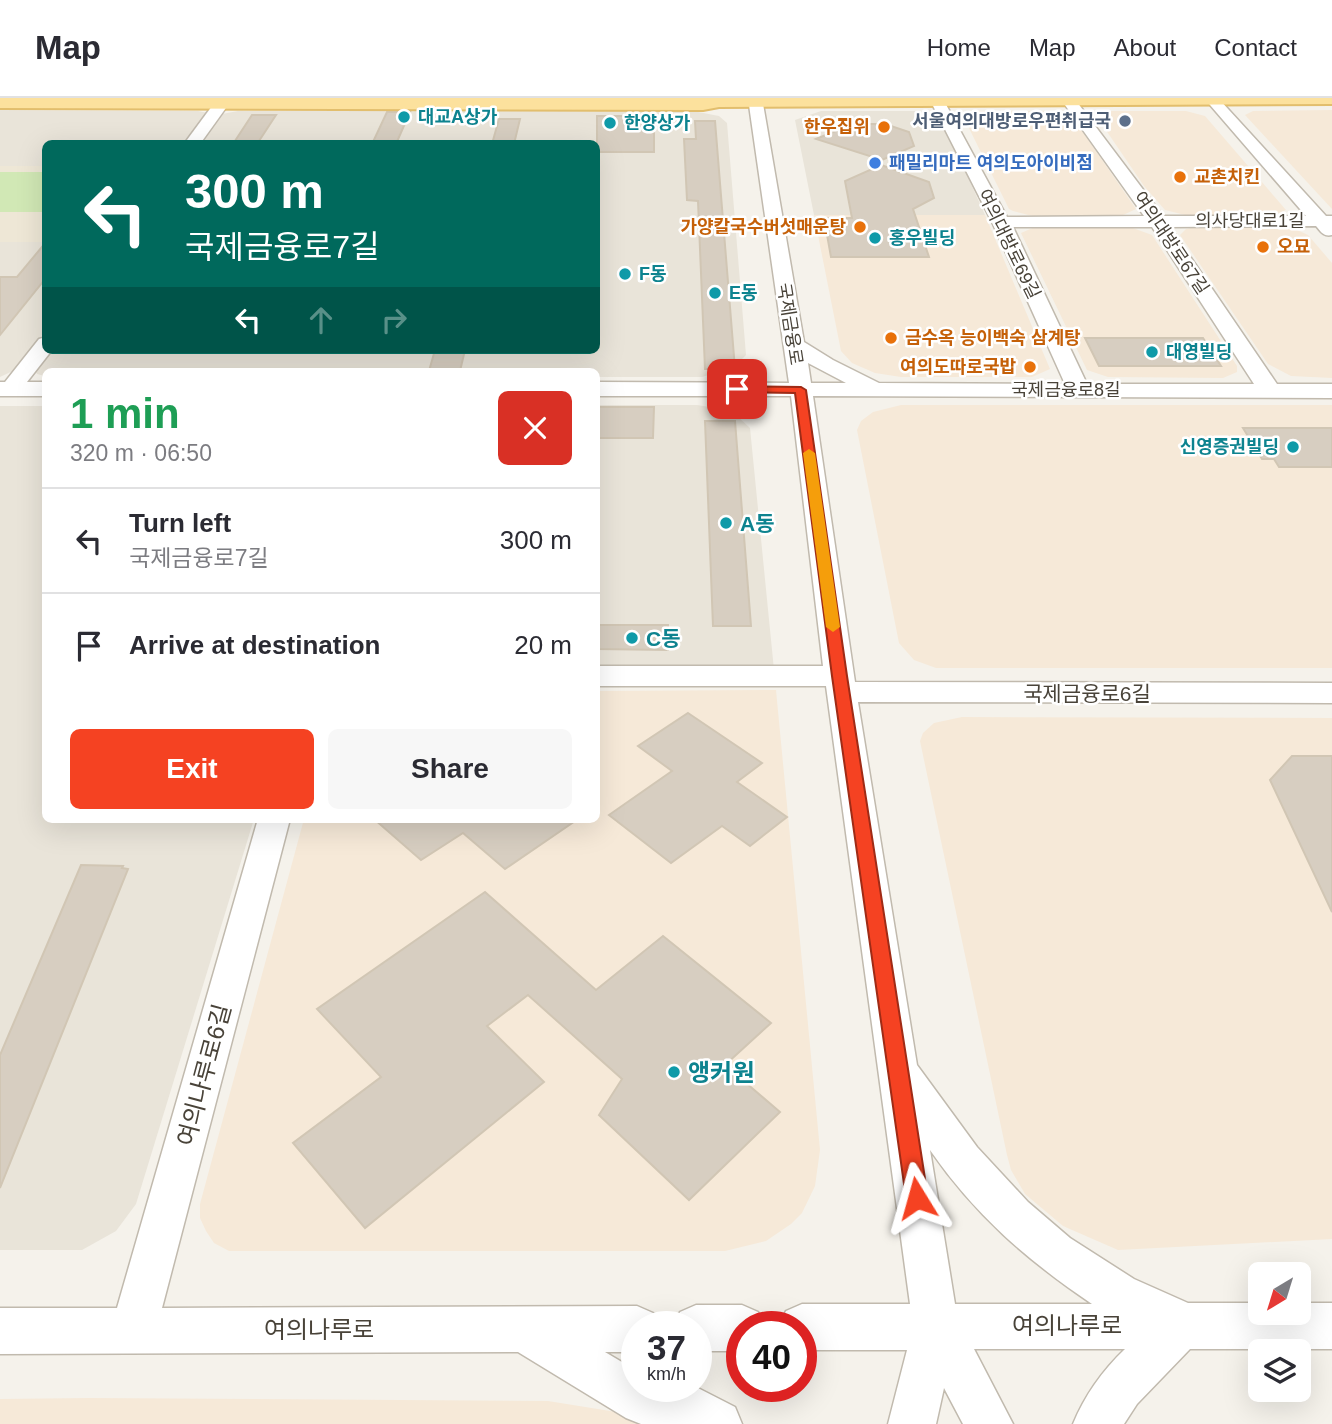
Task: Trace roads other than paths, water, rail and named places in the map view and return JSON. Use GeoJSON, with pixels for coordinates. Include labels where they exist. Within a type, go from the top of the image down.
{"type":"FeatureCollection","features":[{"type":"Feature","properties":{"kind":"main road"},"geometry":{"type":"LineString","coordinates":[[0,104],[878,98],[1332,99]]}},
{"type":"Feature","properties":{"kind":"main road"},"geometry":{"type":"LineString","coordinates":[[707,101],[759,125],[777,113],[818,99]]}},
{"type":"Feature","properties":{"kind":"main road"},"geometry":{"type":"LineString","coordinates":[[0,104],[220,105],[249,102]]}},
{"type":"Feature","properties":{"kind":"street","name":"국제금융로"},"geometry":{"type":"LineString","coordinates":[[755,99],[794,345],[793,411],[840,684],[936,1326],[989,1424]]}},
{"type":"Feature","properties":{"kind":"street","name":"여의대방로69길"},"geometry":{"type":"LineString","coordinates":[[936,99],[1001,222],[1079,390]]}},
{"type":"Feature","properties":{"kind":"street","name":"여의대방로67길"},"geometry":{"type":"LineString","coordinates":[[1054,99],[1157,221],[1270,391]]}},
{"type":"Feature","properties":{"kind":"street"},"geometry":{"type":"LineString","coordinates":[[1210,99],[1328,226]]}},
{"type":"Feature","properties":{"kind":"street"},"geometry":{"type":"LineString","coordinates":[[195,140],[220,105]]}},
{"type":"Feature","properties":{"kind":"street","name":"의사당대로1길"},"geometry":{"type":"LineString","coordinates":[[1001,222],[1157,221],[1328,226]]}},
{"type":"Feature","properties":{"kind":"street"},"geometry":{"type":"LineString","coordinates":[[794,345],[825,365],[881,390]]}},
{"type":"Feature","properties":{"kind":"street"},"geometry":{"type":"LineString","coordinates":[[5,389],[42,347]]}},
{"type":"Feature","properties":{"kind":"street"},"geometry":{"type":"LineString","coordinates":[[716,388],[793,411]]}},
{"type":"Feature","properties":{"kind":"street","name":"국제금융로8길"},"geometry":{"type":"LineString","coordinates":[[600,389],[716,388],[793,411],[881,390],[1332,391]]}},
{"type":"Feature","properties":{"kind":"street"},"geometry":{"type":"LineString","coordinates":[[5,389],[42,390]]}},
{"type":"Feature","properties":{"kind":"street"},"geometry":{"type":"LineString","coordinates":[[600,676],[840,684]]}},
{"type":"Feature","properties":{"kind":"street","name":"국제금융로6길"},"geometry":{"type":"LineString","coordinates":[[840,684],[1332,693]]}},
{"type":"Feature","properties":{"kind":"street","name":"여의나루로6길"},"geometry":{"type":"LineString","coordinates":[[134,1330],[273,823]]}},
{"type":"Feature","properties":{"kind":"street"},"geometry":{"type":"LineString","coordinates":[[898,1071],[962,1161],[1013,1217],[1055,1253],[1118,1296],[1182,1324],[1120,1387],[1097,1424]]}},
{"type":"Feature","properties":{"kind":"street","name":"여의나루로"},"geometry":{"type":"LineString","coordinates":[[817,1327],[1182,1324],[1332,1326]]}},
{"type":"Feature","properties":{"kind":"street","name":"국제금융로"},"geometry":{"type":"LineString","coordinates":[[912,1424],[936,1326]]}},
{"type":"Feature","properties":{"kind":"street","name":"여의나루로"},"geometry":{"type":"LineString","coordinates":[[0,1331],[621,1329]]}},
{"type":"Feature","properties":{"kind":"street"},"geometry":{"type":"LineString","coordinates":[[523,1330],[643,1401],[694,1410],[718,1424]]}},
{"type":"Feature","properties":{"kind":"place","name":"대교A상가"},"geometry":{"type":"Point","coordinates":[404,117]}},
{"type":"Feature","properties":{"kind":"place","name":"서울여의대방로우편취급국"},"geometry":{"type":"Point","coordinates":[1125,121]}},
{"type":"Feature","properties":{"kind":"place","name":"한양상가"},"geometry":{"type":"Point","coordinates":[610,123]}},
{"type":"Feature","properties":{"kind":"place","name":"한우집위"},"geometry":{"type":"Point","coordinates":[884,127]}},
{"type":"Feature","properties":{"kind":"place","name":"패밀리마트 여의도아이비점"},"geometry":{"type":"Point","coordinates":[875,163]}},
{"type":"Feature","properties":{"kind":"place","name":"교촌치킨"},"geometry":{"type":"Point","coordinates":[1180,177]}},
{"type":"Feature","properties":{"kind":"place","name":"가양칼국수버섯매운탕"},"geometry":{"type":"Point","coordinates":[860,227]}},
{"type":"Feature","properties":{"kind":"place","name":"홍우빌딩"},"geometry":{"type":"Point","coordinates":[875,238]}},
{"type":"Feature","properties":{"kind":"place","name":"오묘"},"geometry":{"type":"Point","coordinates":[1263,247]}},
{"type":"Feature","properties":{"kind":"place","name":"F동"},"geometry":{"type":"Point","coordinates":[625,274]}},
{"type":"Feature","properties":{"kind":"place","name":"E동"},"geometry":{"type":"Point","coordinates":[715,293]}},
{"type":"Feature","properties":{"kind":"place","name":"금수옥 능이백숙 삼계탕"},"geometry":{"type":"Point","coordinates":[891,338]}},
{"type":"Feature","properties":{"kind":"place","name":"대영빌딩"},"geometry":{"type":"Point","coordinates":[1152,352]}},
{"type":"Feature","properties":{"kind":"place","name":"여의도따로국밥"},"geometry":{"type":"Point","coordinates":[1030,367]}},
{"type":"Feature","properties":{"kind":"place","name":"신영증권빌딩"},"geometry":{"type":"Point","coordinates":[1293,447]}},
{"type":"Feature","properties":{"kind":"place","name":"A동"},"geometry":{"type":"Point","coordinates":[726,523]}},
{"type":"Feature","properties":{"kind":"place","name":"C동"},"geometry":{"type":"Point","coordinates":[632,638]}},
{"type":"Feature","properties":{"kind":"place","name":"앵커원"},"geometry":{"type":"Point","coordinates":[674,1072]}}]}
